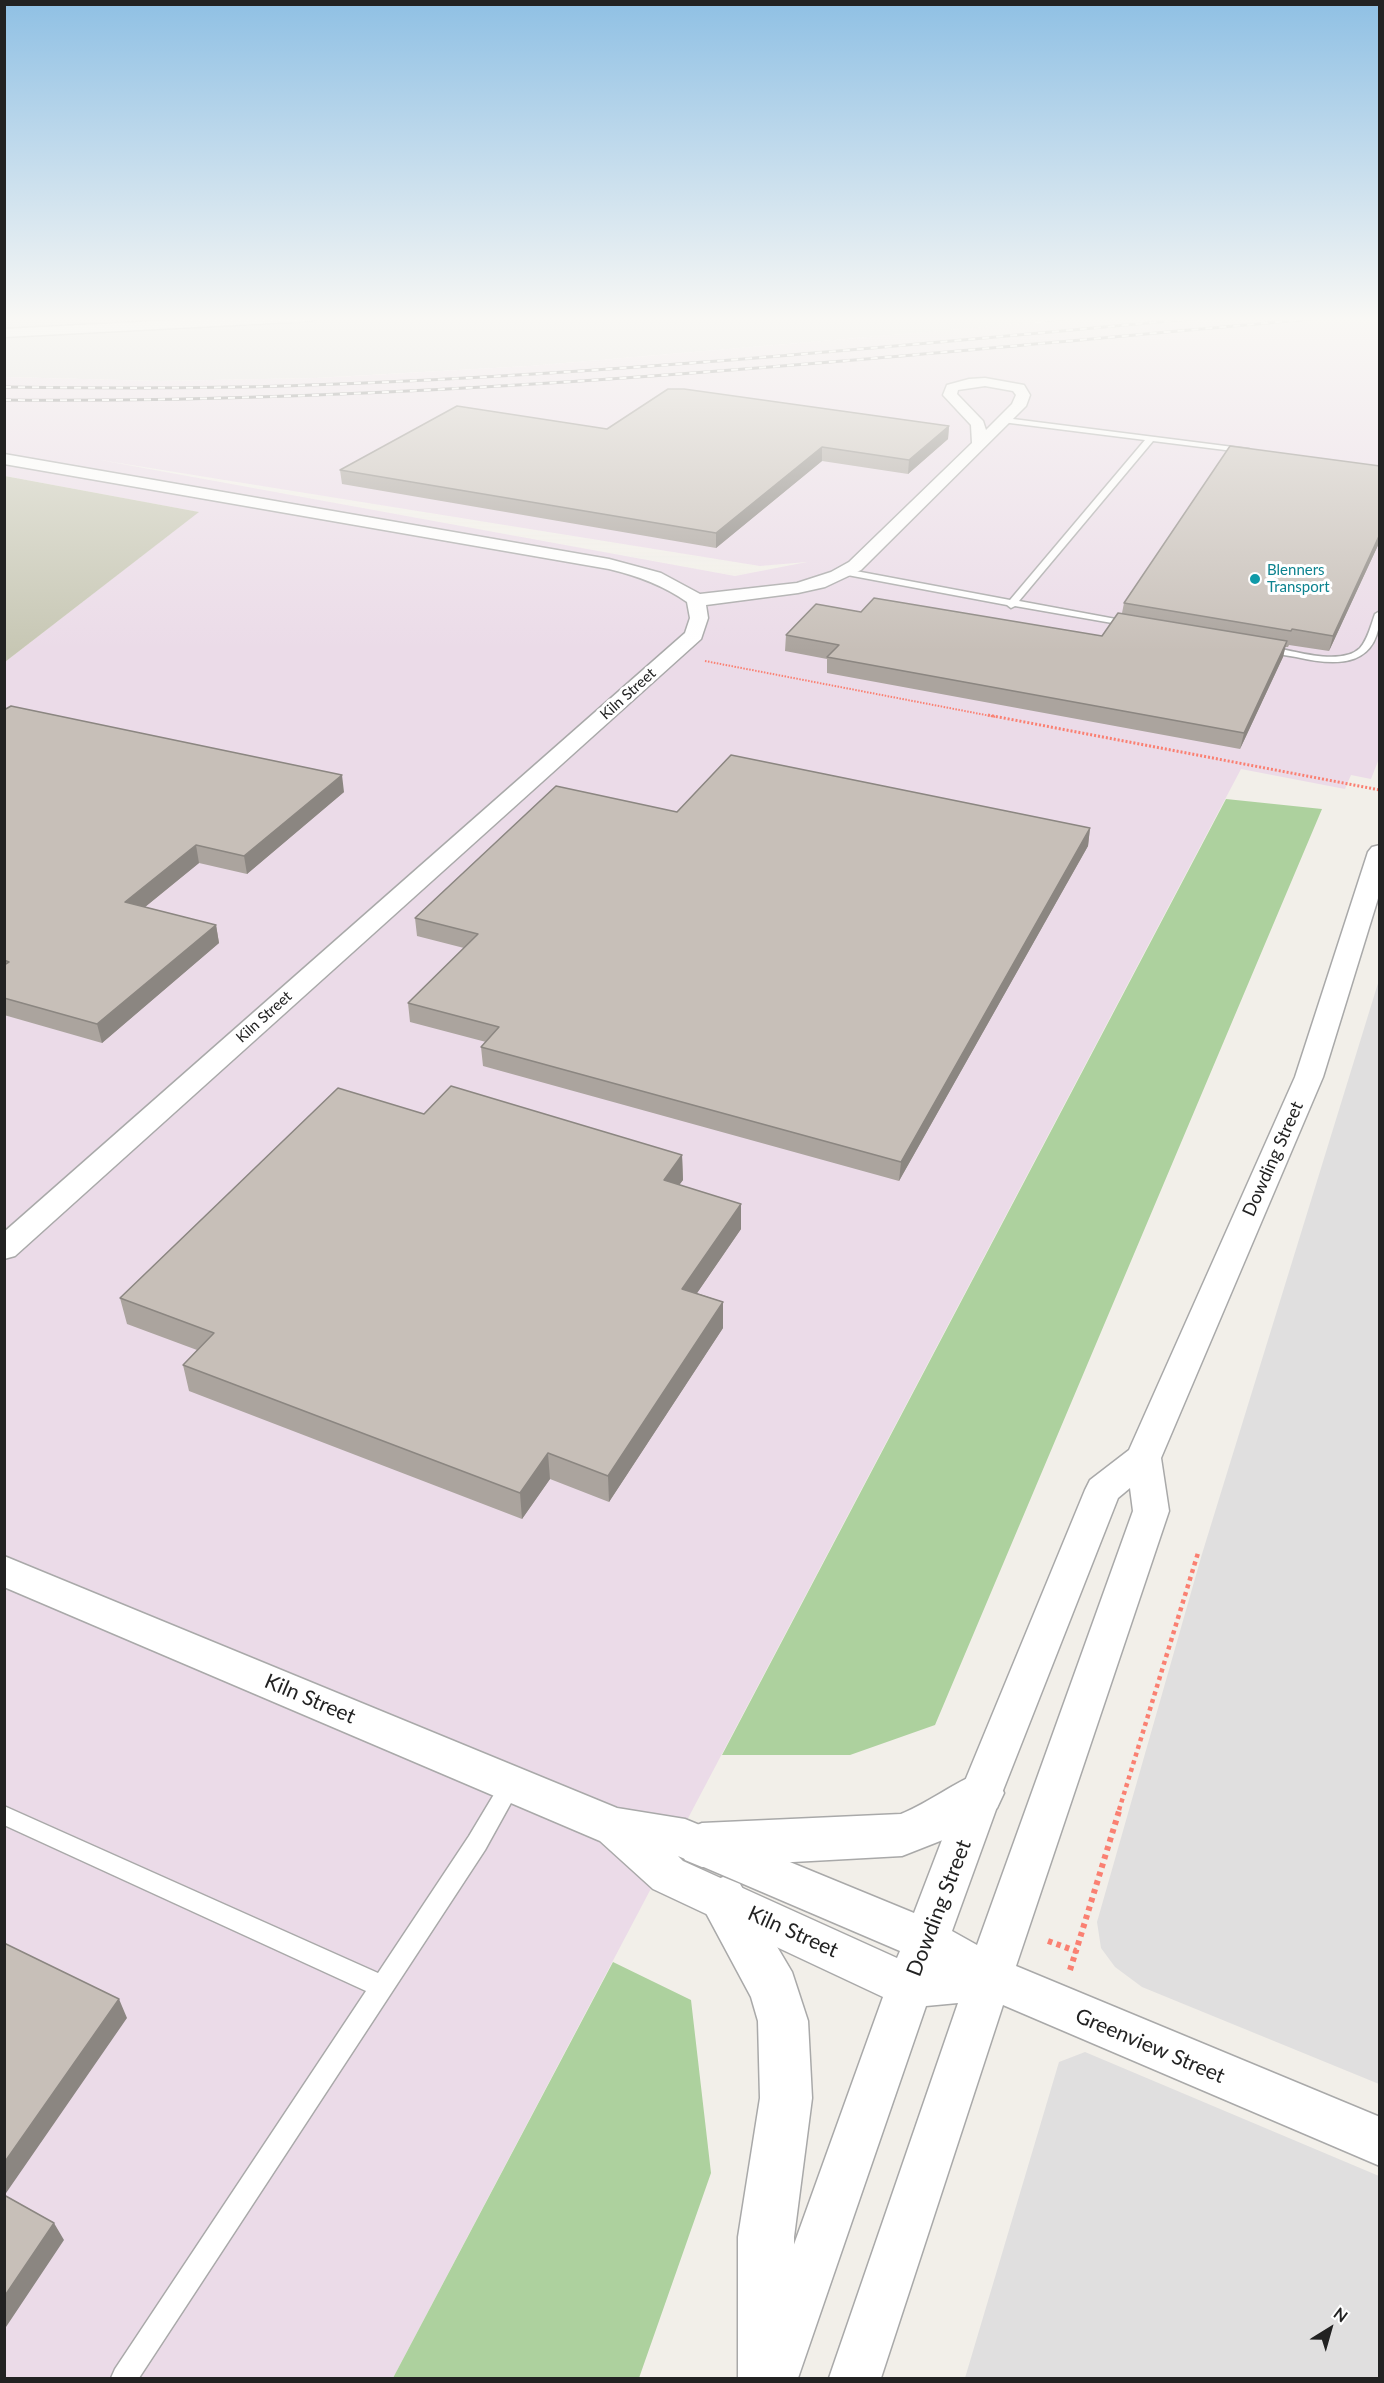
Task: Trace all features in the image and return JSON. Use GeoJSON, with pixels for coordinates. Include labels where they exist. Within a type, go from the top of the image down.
{"type":"FeatureCollection","features":[{"type":"Feature","properties":{"kind":"street"},"geometry":{"type":"LineString","coordinates":[[978,428],[980,444]]}},
{"type":"Feature","properties":{"kind":"street"},"geometry":{"type":"LineString","coordinates":[[4,459],[609,564],[655,575],[676,585],[696,600],[792,589],[821,582],[845,572],[855,566],[996,428]]}},
{"type":"Feature","properties":{"kind":"street","name":"Kiln Street"},"geometry":{"type":"LineString","coordinates":[[4,1249],[694,635],[699,618],[696,600]]}},
{"type":"Feature","properties":{"kind":"street","name":"Dowding Street"},"geometry":{"type":"LineString","coordinates":[[771,2379],[909,1986],[981,1793],[1103,1490],[1143,1458],[1309,1077],[1380,852]]}},
{"type":"Feature","properties":{"kind":"street"},"geometry":{"type":"LineString","coordinates":[[855,2379],[989,1977],[1151,1511],[1143,1458]]}},
{"type":"Feature","properties":{"kind":"street","name":"Kiln Street"},"geometry":{"type":"LineString","coordinates":[[4,1571],[615,1827],[685,1838],[926,1940]]}},
{"type":"Feature","properties":{"kind":"street"},"geometry":{"type":"LineString","coordinates":[[702,1845],[902,1835],[942,1819],[981,1793]]}},
{"type":"Feature","properties":{"kind":"street","name":"Kiln Street"},"geometry":{"type":"LineString","coordinates":[[615,1827],[668,1875],[909,1986]]}},
{"type":"Feature","properties":{"kind":"street"},"geometry":{"type":"LineString","coordinates":[[723,1900],[774,1989],[783,2021],[786,2098],[766,2237],[767,2379]]}},
{"type":"Feature","properties":{"kind":"street","name":"Greenview Street"},"geometry":{"type":"LineString","coordinates":[[926,1940],[989,1977],[1380,2142]]}},
{"type":"Feature","properties":{"kind":"street"},"geometry":{"type":"LineString","coordinates":[[909,1986],[989,1977]]}},
{"type":"Feature","properties":{"kind":"lane"},"geometry":{"type":"LineString","coordinates":[[1072,428],[1254,452]]}},
{"type":"Feature","properties":{"kind":"lane"},"geometry":{"type":"LineString","coordinates":[[1011,604],[1151,438]]}},
{"type":"Feature","properties":{"kind":"lane"},"geometry":{"type":"LineString","coordinates":[[845,572],[1139,627]]}},
{"type":"Feature","properties":{"kind":"lane"},"geometry":{"type":"LineString","coordinates":[[1256,647],[1343,660],[1363,651],[1380,614]]}},
{"type":"Feature","properties":{"kind":"lane"},"geometry":{"type":"LineString","coordinates":[[124,2379],[477,1843],[512,1784]]}},
{"type":"Feature","properties":{"kind":"lane"},"geometry":{"type":"LineString","coordinates":[[4,1815],[382,1987]]}},
{"type":"Feature","properties":{"kind":"path"},"geometry":{"type":"LineString","coordinates":[[681,647],[704,652],[697,660],[1380,790]]}},
{"type":"Feature","properties":{"kind":"path"},"geometry":{"type":"LineString","coordinates":[[1067,1979],[1198,1553]]}},
{"type":"Feature","properties":{"kind":"path"},"geometry":{"type":"LineString","coordinates":[[1048,1941],[1076,1951]]}},
{"type":"Feature","properties":{"kind":"shaded area"},"geometry":{"type":"Polygon","coordinates":[[[5,428],[1379,428],[1380,756],[1371,779],[1351,775],[1345,789],[1241,769],[393,2378],[5,2378],[5,662],[198,512],[5,476],[5,428]],[[100,460],[735,576],[807,562],[760,566],[100,460]]]}},
{"type":"Feature","properties":{"kind":"shaded area"},"geometry":{"type":"Polygon","coordinates":[[[5,476],[199,512],[5,662],[5,476]]]}},
{"type":"Feature","properties":{"kind":"shaded area"},"geometry":{"type":"Polygon","coordinates":[[[1379,980],[1379,2084],[1142,1987],[1115,1967],[1101,1948],[1097,1922],[1202,1554],[1379,980]]]}},
{"type":"Feature","properties":{"kind":"shaded area"},"geometry":{"type":"Polygon","coordinates":[[[1085,2052],[1379,2176],[1379,2378],[965,2378],[1059,2062],[1085,2052]]]}},
{"type":"Feature","properties":{"kind":"green space"},"geometry":{"type":"Polygon","coordinates":[[[1226,799],[1322,809],[935,1725],[850,1755],[722,1755],[1226,799]]]}},
{"type":"Feature","properties":{"kind":"green space"},"geometry":{"type":"Polygon","coordinates":[[[613,1962],[691,2000],[711,2173],[639,2378],[393,2378],[613,1962]]]}},
{"type":"Feature","properties":{"kind":"building"},"geometry":{"type":"Polygon","coordinates":[[[416,428],[946,428],[909,460],[822,447],[716,533],[340,470],[416,428]]]}},
{"type":"Feature","properties":{"kind":"building","name":"Blenners Transport"},"geometry":{"type":"Polygon","coordinates":[[[1230,446],[1380,466],[1380,534],[1333,636],[1124,603],[1230,446]]]}},
{"type":"Feature","properties":{"kind":"building"},"geometry":{"type":"Polygon","coordinates":[[[874,598],[1102,636],[1118,613],[1287,641],[1244,733],[827,657],[839,645],[786,635],[816,604],[861,612],[874,598]]]}},
{"type":"Feature","properties":{"kind":"building"},"geometry":{"type":"Polygon","coordinates":[[[11,706],[342,775],[244,856],[196,845],[125,902],[216,925],[97,1024],[4,998],[4,965],[9,962],[4,960],[4,710],[11,706]]]}},
{"type":"Feature","properties":{"kind":"building"},"geometry":{"type":"Polygon","coordinates":[[[731,755],[1090,828],[901,1162],[481,1047],[499,1027],[408,1003],[478,934],[415,918],[556,786],[677,812],[731,755]]]}},
{"type":"Feature","properties":{"kind":"building"},"geometry":{"type":"Polygon","coordinates":[[[451,1086],[682,1155],[664,1180],[741,1204],[682,1289],[723,1302],[608,1476],[548,1453],[520,1493],[183,1365],[214,1333],[120,1298],[338,1088],[424,1114],[451,1086]]]}},
{"type":"Feature","properties":{"kind":"building"},"geometry":{"type":"Polygon","coordinates":[[[4,1943],[119,1999],[4,2163],[4,1943]]]}},
{"type":"Feature","properties":{"kind":"building"},"geometry":{"type":"Polygon","coordinates":[[[4,2195],[54,2223],[4,2297],[4,2195]]]}},
{"type":"Feature","properties":{"kind":"place","name":"Blenners Transport"},"geometry":{"type":"Point","coordinates":[1255,579]}}]}
